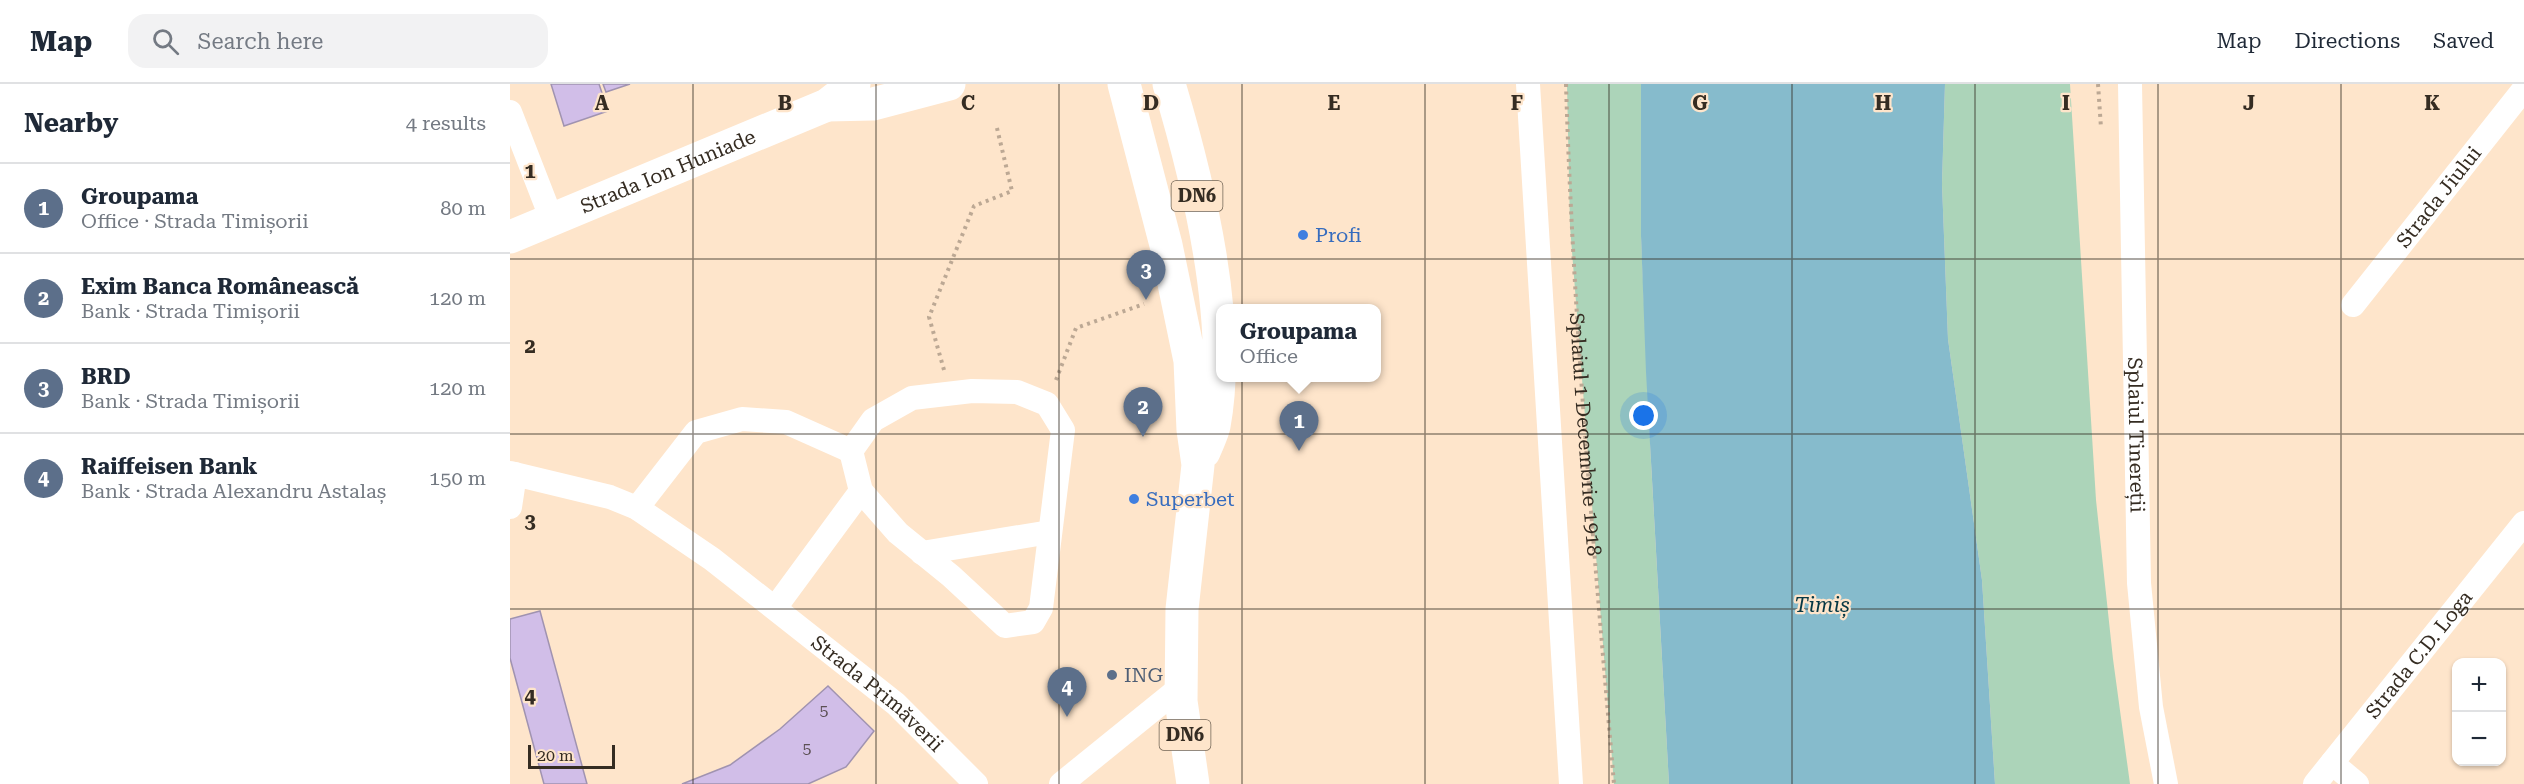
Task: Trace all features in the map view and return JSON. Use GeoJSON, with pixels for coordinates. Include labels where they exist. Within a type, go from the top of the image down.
{"type":"FeatureCollection","features":[{"type":"Feature","properties":{"kind":"main road","name":"Strada Ion Huniade"},"geometry":{"type":"LineString","coordinates":[[510,237],[827,105],[854,84]]}},
{"type":"Feature","properties":{"kind":"main road","name":"Strada Ion Huniade"},"geometry":{"type":"LineString","coordinates":[[827,105],[873,104],[949,84]]}},
{"type":"Feature","properties":{"kind":"main road","name":"DN6"},"geometry":{"type":"LineString","coordinates":[[1124,84],[1166,245],[1190,361],[1193,430],[1198,465],[1182,609],[1182,686],[1187,756],[1193,784]]}},
{"type":"Feature","properties":{"kind":"main road","name":"DN6"},"geometry":{"type":"LineString","coordinates":[[1168,84],[1205,232],[1216,310]]}},
{"type":"Feature","properties":{"kind":"main road","name":"DN6"},"geometry":{"type":"LineString","coordinates":[[1198,465],[1214,428],[1218,382]]}},
{"type":"Feature","properties":{"kind":"street","name":"Splaiul 1 Decembrie 1918"},"geometry":{"type":"LineString","coordinates":[[1528,84],[1571,784]]}},
{"type":"Feature","properties":{"kind":"street","name":"Splaiul Tinereții"},"geometry":{"type":"LineString","coordinates":[[2130,84],[2138,564],[2142,630],[2151,707],[2166,784]]}},
{"type":"Feature","properties":{"kind":"street","name":"Strada Jiului"},"geometry":{"type":"LineString","coordinates":[[2353,304],[2524,89]]}},
{"type":"Feature","properties":{"kind":"street"},"geometry":{"type":"LineString","coordinates":[[510,112],[552,220]]}},
{"type":"Feature","properties":{"kind":"street"},"geometry":{"type":"LineString","coordinates":[[972,391],[1017,392],[1047,404],[1063,430],[1041,608],[1033,622],[1005,626],[976,602],[951,576],[898,533],[861,491],[851,451],[873,420],[912,398],[972,391]]}},
{"type":"Feature","properties":{"kind":"street"},"geometry":{"type":"LineString","coordinates":[[637,508],[696,432],[742,419],[786,422],[851,451]]}},
{"type":"Feature","properties":{"kind":"street"},"geometry":{"type":"LineString","coordinates":[[510,507],[512,473]]}},
{"type":"Feature","properties":{"kind":"street","name":"Strada Primăverii"},"geometry":{"type":"LineString","coordinates":[[512,473],[610,497],[637,508],[712,559],[896,704],[976,784]]}},
{"type":"Feature","properties":{"kind":"street"},"geometry":{"type":"LineString","coordinates":[[775,608],[861,491]]}},
{"type":"Feature","properties":{"kind":"street","name":"Strada C.D. Loga"},"geometry":{"type":"LineString","coordinates":[[2315,784],[2524,523]]}},
{"type":"Feature","properties":{"kind":"street"},"geometry":{"type":"LineString","coordinates":[[922,553],[1050,532]]}},
{"type":"Feature","properties":{"kind":"street"},"geometry":{"type":"LineString","coordinates":[[1060,784],[1182,686]]}},
{"type":"Feature","properties":{"kind":"street"},"geometry":{"type":"LineString","coordinates":[[2332,763],[2357,784]]}},
{"type":"Feature","properties":{"kind":"path","name":"Splaiul 1 Decembrie 1918"},"geometry":{"type":"LineString","coordinates":[[1566,84],[1570,226],[1583,424],[1614,784]]}},
{"type":"Feature","properties":{"kind":"path"},"geometry":{"type":"LineString","coordinates":[[951,393],[929,317],[974,206],[1012,191],[996,124]]}},
{"type":"Feature","properties":{"kind":"path"},"geometry":{"type":"LineString","coordinates":[[1047,404],[1076,328],[1144,304]]}},
{"type":"Feature","properties":{"kind":"green space"},"geometry":{"type":"Polygon","coordinates":[[[1567,84],[1641,84],[1641,236],[1669,784],[1614,784],[1570,226],[1567,84]]]}},
{"type":"Feature","properties":{"kind":"green space"},"geometry":{"type":"Polygon","coordinates":[[[1945,84],[2070,84],[2096,500],[2113,659],[2130,784],[1995,784],[1982,580],[1948,339],[1942,184],[1945,84]]]}},
{"type":"Feature","properties":{"kind":"water","name":"Timiș"},"geometry":{"type":"Polygon","coordinates":[[[1641,84],[1945,84],[1942,184],[1948,339],[1982,580],[1995,784],[1669,784],[1646,372],[1641,236],[1641,84]]]}},
{"type":"Feature","properties":{"kind":"building"},"geometry":{"type":"Polygon","coordinates":[[[551,84],[599,84],[608,111],[564,126],[551,84]]]}},
{"type":"Feature","properties":{"kind":"building"},"geometry":{"type":"Polygon","coordinates":[[[603,84],[630,84],[606,92],[603,84]]]}},
{"type":"Feature","properties":{"kind":"building"},"geometry":{"type":"Polygon","coordinates":[[[540,611],[587,784],[544,784],[510,658],[510,619],[540,611]]]}},
{"type":"Feature","properties":{"kind":"building"},"geometry":{"type":"Polygon","coordinates":[[[828,686],[874,731],[846,767],[808,784],[682,784],[730,765],[780,729],[828,686]]]}},
{"type":"Feature","properties":{"kind":"place","name":"Profi"},"geometry":{"type":"Point","coordinates":[1303,235]}},
{"type":"Feature","properties":{"kind":"place","name":"BRD"},"geometry":{"type":"Point","coordinates":[1146,300]}},
{"type":"Feature","properties":{"kind":"place","name":"Exim Banca Românească"},"geometry":{"type":"Point","coordinates":[1143,437]}},
{"type":"Feature","properties":{"kind":"place","name":"Groupama"},"geometry":{"type":"Point","coordinates":[1299,451]}},
{"type":"Feature","properties":{"kind":"place","name":"Superbet"},"geometry":{"type":"Point","coordinates":[1134,499]}},
{"type":"Feature","properties":{"kind":"place","name":"ING"},"geometry":{"type":"Point","coordinates":[1112,675]}},
{"type":"Feature","properties":{"kind":"place","name":"Raiffeisen Bank"},"geometry":{"type":"Point","coordinates":[1067,717]}}]}
